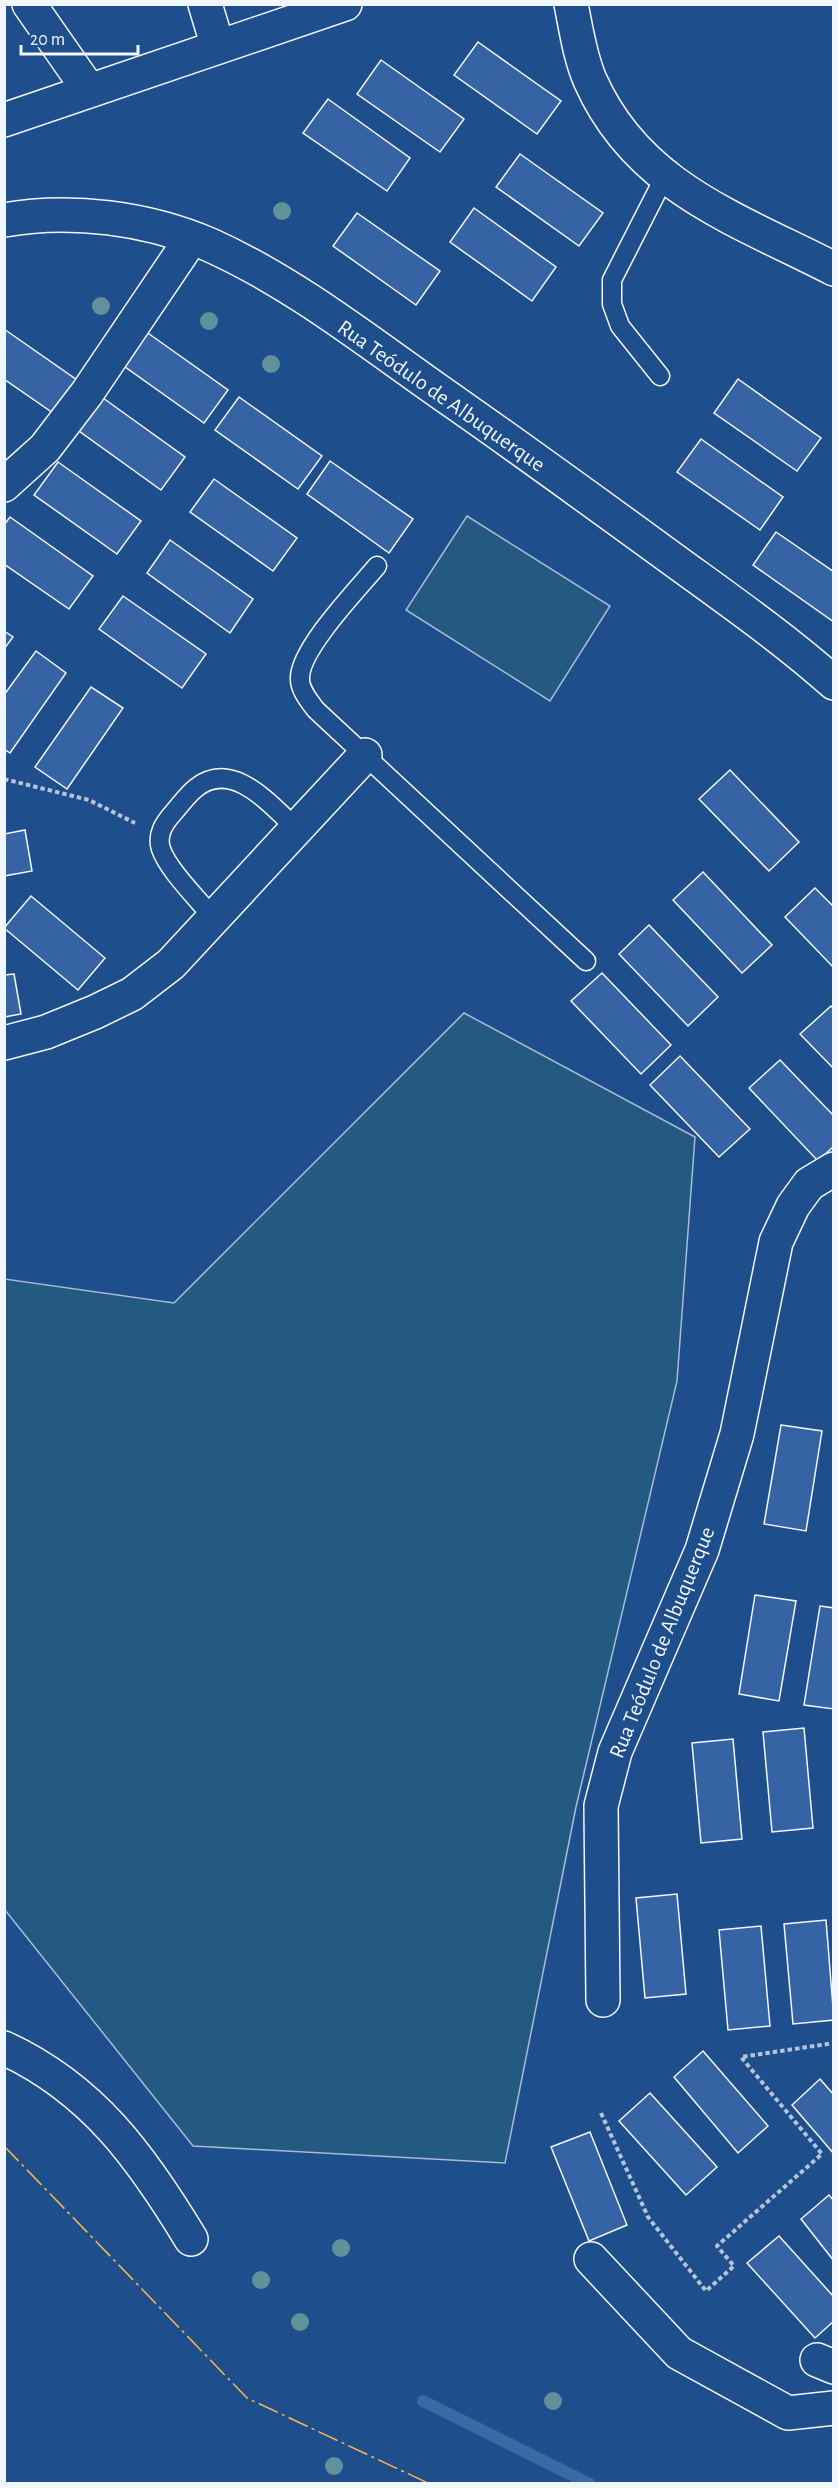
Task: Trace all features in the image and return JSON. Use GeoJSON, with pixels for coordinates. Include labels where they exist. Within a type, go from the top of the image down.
{"type":"FeatureCollection","features":[{"type":"Feature","properties":{"kind":"street"},"geometry":{"type":"LineString","coordinates":[[30,4],[89,90]]}},
{"type":"Feature","properties":{"kind":"street"},"geometry":{"type":"LineString","coordinates":[[205,4],[218,47]]}},
{"type":"Feature","properties":{"kind":"street"},"geometry":{"type":"LineString","coordinates":[[571,4],[590,79],[610,118],[633,148],[664,178],[696,199],[834,269]]}},
{"type":"Feature","properties":{"kind":"street"},"geometry":{"type":"LineString","coordinates":[[4,120],[344,5]]}},
{"type":"Feature","properties":{"kind":"street","name":"Rua Teódulo de Albuquerque"},"geometry":{"type":"LineString","coordinates":[[4,220],[31,215],[98,216],[158,228],[209,245],[262,272],[342,324],[497,432],[768,629],[834,683]]}},
{"type":"Feature","properties":{"kind":"street"},"geometry":{"type":"LineString","coordinates":[[4,485],[45,448],[87,393],[191,239]]}},
{"type":"Feature","properties":{"kind":"street"},"geometry":{"type":"LineString","coordinates":[[4,1042],[46,1032],[132,994],[171,964],[365,755]]}},
{"type":"Feature","properties":{"kind":"street","name":"Rua Teódulo de Albuquerque"},"geometry":{"type":"LineString","coordinates":[[603,2000],[602,1806],[615,1752],[702,1550],[736,1434],[776,1242],[793,1206],[809,1184],[834,1169]]}},
{"type":"Feature","properties":{"kind":"street"},"geometry":{"type":"LineString","coordinates":[[4,2048],[47,2070],[104,2116],[143,2163],[191,2239]]}},
{"type":"Feature","properties":{"kind":"street"},"geometry":{"type":"LineString","coordinates":[[591,2259],[680,2353],[788,2413],[834,2408]]}},
{"type":"Feature","properties":{"kind":"lane"},"geometry":{"type":"LineString","coordinates":[[660,376],[620,326],[612,304],[612,280],[664,178]]}},
{"type":"Feature","properties":{"kind":"lane"},"geometry":{"type":"LineString","coordinates":[[377,566],[313,644],[302,661],[299,679],[305,695],[316,710],[586,961]]}},
{"type":"Feature","properties":{"kind":"lane"},"geometry":{"type":"LineString","coordinates":[[214,919],[160,848],[160,836],[165,821],[196,788],[208,781],[226,778],[244,783],[297,829]]}},
{"type":"Feature","properties":{"kind":"path"},"geometry":{"type":"LineString","coordinates":[[4,779],[89,800],[160,836]]}},
{"type":"Feature","properties":{"kind":"path"},"geometry":{"type":"LineString","coordinates":[[601,2113],[648,2217],[706,2291],[734,2266],[717,2246],[822,2154],[741,2057],[834,2043]]}},
{"type":"Feature","properties":{"kind":"shaded area"},"geometry":{"type":"Polygon","coordinates":[[[467,516],[610,606],[550,701],[406,610],[467,516]]]}},
{"type":"Feature","properties":{"kind":"shaded area"},"geometry":{"type":"Polygon","coordinates":[[[464,1013],[695,1137],[677,1381],[576,1807],[505,2163],[193,2146],[5,1910],[5,1279],[174,1303],[464,1013]]]}},
{"type":"Feature","properties":{"kind":"building"},"geometry":{"type":"Polygon","coordinates":[[[478,42],[561,101],[537,134],[454,75],[478,42]]]}},
{"type":"Feature","properties":{"kind":"building"},"geometry":{"type":"Polygon","coordinates":[[[381,60],[464,119],[440,152],[357,94],[381,60]]]}},
{"type":"Feature","properties":{"kind":"building"},"geometry":{"type":"Polygon","coordinates":[[[328,99],[410,158],[387,191],[303,133],[328,99]]]}},
{"type":"Feature","properties":{"kind":"building"},"geometry":{"type":"Polygon","coordinates":[[[520,154],[603,213],[579,246],[496,187],[520,154]]]}},
{"type":"Feature","properties":{"kind":"building"},"geometry":{"type":"Polygon","coordinates":[[[474,208],[556,267],[532,301],[450,242],[474,208]]]}},
{"type":"Feature","properties":{"kind":"building"},"geometry":{"type":"Polygon","coordinates":[[[357,213],[440,271],[416,305],[333,246],[357,213]]]}},
{"type":"Feature","properties":{"kind":"building"},"geometry":{"type":"Polygon","coordinates":[[[4,329],[77,380],[53,413],[4,379],[4,329]]]}},
{"type":"Feature","properties":{"kind":"building"},"geometry":{"type":"Polygon","coordinates":[[[145,331],[228,390],[204,423],[121,364],[145,331]]]}},
{"type":"Feature","properties":{"kind":"building"},"geometry":{"type":"Polygon","coordinates":[[[738,379],[821,438],[797,471],[714,413],[738,379]]]}},
{"type":"Feature","properties":{"kind":"building"},"geometry":{"type":"Polygon","coordinates":[[[239,397],[322,456],[298,489],[215,430],[239,397]]]}},
{"type":"Feature","properties":{"kind":"building"},"geometry":{"type":"Polygon","coordinates":[[[103,398],[185,457],[161,490],[79,431],[103,398]]]}},
{"type":"Feature","properties":{"kind":"building"},"geometry":{"type":"Polygon","coordinates":[[[701,439],[783,497],[760,530],[677,472],[701,439]]]}},
{"type":"Feature","properties":{"kind":"building"},"geometry":{"type":"Polygon","coordinates":[[[330,461],[413,519],[389,553],[307,494],[330,461]]]}},
{"type":"Feature","properties":{"kind":"building"},"geometry":{"type":"Polygon","coordinates":[[[58,462],[141,521],[117,554],[34,495],[58,462]]]}},
{"type":"Feature","properties":{"kind":"building"},"geometry":{"type":"Polygon","coordinates":[[[214,479],[297,538],[273,571],[190,512],[214,479]]]}},
{"type":"Feature","properties":{"kind":"building"},"geometry":{"type":"Polygon","coordinates":[[[10,517],[93,576],[69,609],[4,564],[4,525],[10,517]]]}},
{"type":"Feature","properties":{"kind":"building"},"geometry":{"type":"Polygon","coordinates":[[[776,532],[834,572],[834,622],[753,565],[776,532]]]}},
{"type":"Feature","properties":{"kind":"building"},"geometry":{"type":"Polygon","coordinates":[[[170,540],[253,599],[230,633],[147,573],[170,540]]]}},
{"type":"Feature","properties":{"kind":"building"},"geometry":{"type":"Polygon","coordinates":[[[123,596],[206,654],[182,688],[99,629],[123,596]]]}},
{"type":"Feature","properties":{"kind":"building"},"geometry":{"type":"Polygon","coordinates":[[[4,631],[13,637],[4,649],[4,631]]]}},
{"type":"Feature","properties":{"kind":"building"},"geometry":{"type":"Polygon","coordinates":[[[36,651],[66,673],[10,753],[4,749],[4,695],[36,651]]]}},
{"type":"Feature","properties":{"kind":"building"},"geometry":{"type":"Polygon","coordinates":[[[91,687],[123,708],[67,789],[35,767],[91,687]]]}},
{"type":"Feature","properties":{"kind":"building"},"geometry":{"type":"Polygon","coordinates":[[[730,770],[799,842],[769,871],[699,799],[730,770]]]}},
{"type":"Feature","properties":{"kind":"building"},"geometry":{"type":"Polygon","coordinates":[[[25,830],[32,871],[4,876],[4,834],[25,830]]]}},
{"type":"Feature","properties":{"kind":"building"},"geometry":{"type":"Polygon","coordinates":[[[703,872],[772,945],[742,973],[673,900],[703,872]]]}},
{"type":"Feature","properties":{"kind":"building"},"geometry":{"type":"Polygon","coordinates":[[[815,888],[834,907],[834,968],[785,917],[815,888]]]}},
{"type":"Feature","properties":{"kind":"building"},"geometry":{"type":"Polygon","coordinates":[[[31,896],[105,958],[78,990],[4,928],[31,896]]]}},
{"type":"Feature","properties":{"kind":"building"},"geometry":{"type":"Polygon","coordinates":[[[649,925],[718,997],[688,1026],[619,954],[649,925]]]}},
{"type":"Feature","properties":{"kind":"building"},"geometry":{"type":"Polygon","coordinates":[[[602,973],[671,1045],[641,1074],[571,1001],[602,973]]]}},
{"type":"Feature","properties":{"kind":"building"},"geometry":{"type":"Polygon","coordinates":[[[14,974],[21,1014],[4,1017],[4,975],[14,974]]]}},
{"type":"Feature","properties":{"kind":"building"},"geometry":{"type":"Polygon","coordinates":[[[831,1006],[834,1009],[834,1069],[800,1034],[831,1006]]]}},
{"type":"Feature","properties":{"kind":"building"},"geometry":{"type":"Polygon","coordinates":[[[680,1056],[750,1129],[719,1157],[650,1085],[680,1056]]]}},
{"type":"Feature","properties":{"kind":"building"},"geometry":{"type":"Polygon","coordinates":[[[780,1060],[834,1116],[834,1146],[818,1161],[749,1088],[780,1060]]]}},
{"type":"Feature","properties":{"kind":"building"},"geometry":{"type":"Polygon","coordinates":[[[781,1425],[822,1431],[806,1531],[764,1524],[781,1425]]]}},
{"type":"Feature","properties":{"kind":"building"},"geometry":{"type":"Polygon","coordinates":[[[755,1595],[796,1601],[779,1701],[739,1694],[755,1595]]]}},
{"type":"Feature","properties":{"kind":"building"},"geometry":{"type":"Polygon","coordinates":[[[820,1606],[834,1608],[834,1709],[804,1705],[820,1606]]]}},
{"type":"Feature","properties":{"kind":"building"},"geometry":{"type":"Polygon","coordinates":[[[804,1728],[813,1828],[772,1832],[763,1732],[804,1728]]]}},
{"type":"Feature","properties":{"kind":"building"},"geometry":{"type":"Polygon","coordinates":[[[733,1739],[742,1839],[701,1843],[692,1743],[733,1739]]]}},
{"type":"Feature","properties":{"kind":"building"},"geometry":{"type":"Polygon","coordinates":[[[677,1894],[686,1994],[645,1998],[636,1898],[677,1894]]]}},
{"type":"Feature","properties":{"kind":"building"},"geometry":{"type":"Polygon","coordinates":[[[826,1920],[834,2020],[793,2024],[784,1924],[826,1920]]]}},
{"type":"Feature","properties":{"kind":"building"},"geometry":{"type":"Polygon","coordinates":[[[761,1926],[770,2026],[728,2030],[719,1930],[761,1926]]]}},
{"type":"Feature","properties":{"kind":"building"},"geometry":{"type":"Polygon","coordinates":[[[703,2051],[768,2126],[738,2153],[674,2077],[703,2051]]]}},
{"type":"Feature","properties":{"kind":"building"},"geometry":{"type":"Polygon","coordinates":[[[820,2079],[834,2095],[834,2154],[792,2105],[820,2079]]]}},
{"type":"Feature","properties":{"kind":"building"},"geometry":{"type":"Polygon","coordinates":[[[650,2093],[717,2167],[686,2195],[619,2121],[650,2093]]]}},
{"type":"Feature","properties":{"kind":"building"},"geometry":{"type":"Polygon","coordinates":[[[590,2132],[627,2225],[589,2241],[551,2147],[590,2132]]]}},
{"type":"Feature","properties":{"kind":"building"},"geometry":{"type":"Polygon","coordinates":[[[829,2195],[834,2201],[834,2261],[801,2219],[829,2195]]]}},
{"type":"Feature","properties":{"kind":"building"},"geometry":{"type":"Polygon","coordinates":[[[779,2236],[834,2297],[834,2321],[815,2338],[747,2263],[779,2236]]]}},
{"type":"Feature","properties":{"kind":"waterway"},"geometry":{"type":"LineString","coordinates":[[423,2401],[590,2484]]}},
{"type":"Feature","properties":{"kind":"power"},"geometry":{"type":"LineString","coordinates":[[4,2146],[247,2398],[430,2484]]}}]}
